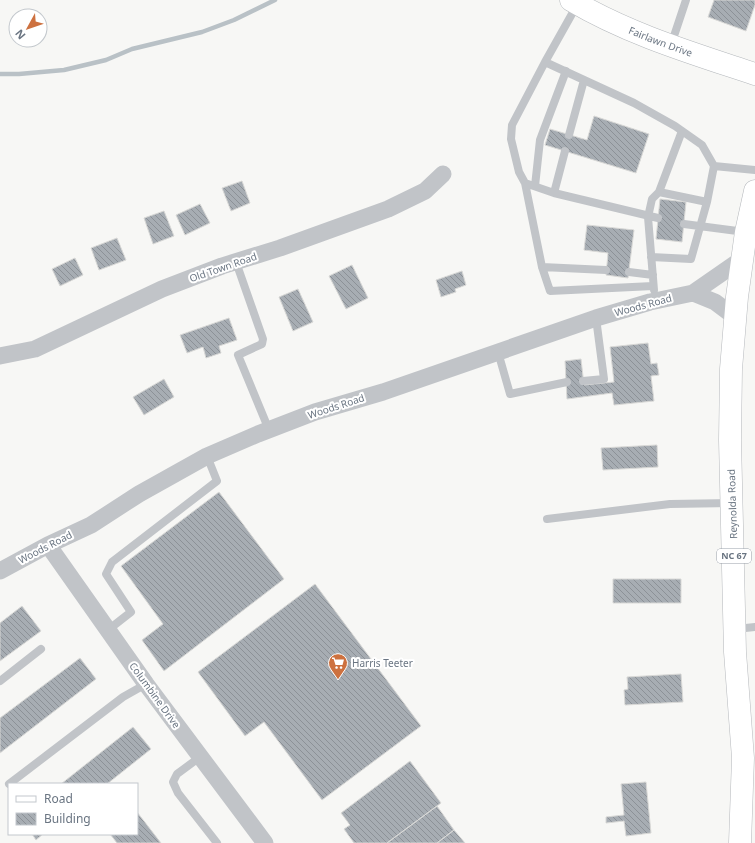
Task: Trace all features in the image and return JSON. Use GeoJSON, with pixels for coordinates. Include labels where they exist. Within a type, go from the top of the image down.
{"type":"FeatureCollection","features":[{"type":"Feature","properties":{"kind":"main road","name":"Fairlawn Drive"},"geometry":{"type":"LineString","coordinates":[[574,2],[616,24],[671,46],[755,74]]}},
{"type":"Feature","properties":{"kind":"main road","name":"Reynolda Road"},"geometry":{"type":"LineString","coordinates":[[740,843],[749,758],[735,652],[745,628],[732,503],[730,440],[731,369],[742,259],[755,191]]}},
{"type":"Feature","properties":{"kind":"street","name":"Old Town Road"},"geometry":{"type":"LineString","coordinates":[[0,356],[35,349],[162,289],[388,209],[426,191],[443,174]]}},
{"type":"Feature","properties":{"kind":"street","name":"Woods Road"},"geometry":{"type":"LineString","coordinates":[[0,571],[48,545],[91,525],[139,494],[207,456],[314,412],[498,352],[596,318],[654,294],[692,293],[742,259]]}},
{"type":"Feature","properties":{"kind":"street"},"geometry":{"type":"LineString","coordinates":[[692,293],[715,302],[735,317]]}},
{"type":"Feature","properties":{"kind":"street","name":"Columbine Drive"},"geometry":{"type":"LineString","coordinates":[[48,545],[146,684],[265,843]]}},
{"type":"Feature","properties":{"kind":"lane"},"geometry":{"type":"LineString","coordinates":[[671,46],[686,0]]}},
{"type":"Feature","properties":{"kind":"lane"},"geometry":{"type":"LineString","coordinates":[[574,2],[546,62],[512,125],[511,139],[519,172],[525,184],[542,267],[550,292],[654,294],[648,217],[652,198],[659,192],[682,131]]}},
{"type":"Feature","properties":{"kind":"lane"},"geometry":{"type":"LineString","coordinates":[[546,62],[634,103],[682,131],[702,145],[714,166],[707,202],[691,259],[651,257]]}},
{"type":"Feature","properties":{"kind":"lane"},"geometry":{"type":"LineString","coordinates":[[535,186],[540,140],[566,71]]}},
{"type":"Feature","properties":{"kind":"lane"},"geometry":{"type":"LineString","coordinates":[[569,135],[584,80]]}},
{"type":"Feature","properties":{"kind":"lane"},"geometry":{"type":"LineString","coordinates":[[554,193],[565,151]]}},
{"type":"Feature","properties":{"kind":"lane"},"geometry":{"type":"LineString","coordinates":[[714,166],[755,170]]}},
{"type":"Feature","properties":{"kind":"lane"},"geometry":{"type":"LineString","coordinates":[[525,184],[554,193],[648,217],[658,218]]}},
{"type":"Feature","properties":{"kind":"lane"},"geometry":{"type":"LineString","coordinates":[[659,192],[707,202]]}},
{"type":"Feature","properties":{"kind":"lane"},"geometry":{"type":"LineString","coordinates":[[684,224],[746,232]]}},
{"type":"Feature","properties":{"kind":"lane"},"geometry":{"type":"LineString","coordinates":[[236,262],[263,339],[262,344],[238,355],[269,430]]}},
{"type":"Feature","properties":{"kind":"lane"},"geometry":{"type":"LineString","coordinates":[[542,267],[606,270]]}},
{"type":"Feature","properties":{"kind":"lane"},"geometry":{"type":"LineString","coordinates":[[629,272],[653,275]]}},
{"type":"Feature","properties":{"kind":"lane"},"geometry":{"type":"LineString","coordinates":[[584,381],[604,379],[596,318]]}},
{"type":"Feature","properties":{"kind":"lane"},"geometry":{"type":"LineString","coordinates":[[498,352],[510,394],[567,382]]}},
{"type":"Feature","properties":{"kind":"lane"},"geometry":{"type":"LineString","coordinates":[[108,630],[131,612],[106,574],[112,562],[217,481],[207,456]]}},
{"type":"Feature","properties":{"kind":"lane"},"geometry":{"type":"LineString","coordinates":[[547,519],[670,504],[732,503]]}},
{"type":"Feature","properties":{"kind":"lane"},"geometry":{"type":"LineString","coordinates":[[0,681],[41,649]]}},
{"type":"Feature","properties":{"kind":"lane"},"geometry":{"type":"LineString","coordinates":[[10,783],[123,696],[146,684]]}},
{"type":"Feature","properties":{"kind":"lane"},"geometry":{"type":"LineString","coordinates":[[200,757],[177,774],[173,782],[178,793],[217,843]]}},
{"type":"Feature","properties":{"kind":"building"},"geometry":{"type":"Polygon","coordinates":[[[714,0],[755,0],[755,5],[746,31],[708,17],[714,0]]]}},
{"type":"Feature","properties":{"kind":"building"},"geometry":{"type":"Polygon","coordinates":[[[594,116],[649,134],[636,173],[545,145],[550,129],[587,140],[594,116]]]}},
{"type":"Feature","properties":{"kind":"building"},"geometry":{"type":"Polygon","coordinates":[[[242,181],[250,203],[231,211],[222,188],[242,181]]]}},
{"type":"Feature","properties":{"kind":"building"},"geometry":{"type":"Polygon","coordinates":[[[660,199],[686,202],[682,242],[656,239],[660,199]]]}},
{"type":"Feature","properties":{"kind":"building"},"geometry":{"type":"Polygon","coordinates":[[[200,204],[210,223],[185,235],[176,215],[200,204]]]}},
{"type":"Feature","properties":{"kind":"building"},"geometry":{"type":"Polygon","coordinates":[[[164,211],[174,236],[153,244],[144,218],[164,211]]]}},
{"type":"Feature","properties":{"kind":"building"},"geometry":{"type":"Polygon","coordinates":[[[587,225],[634,230],[628,278],[606,275],[608,253],[584,250],[587,225]]]}},
{"type":"Feature","properties":{"kind":"building"},"geometry":{"type":"Polygon","coordinates":[[[117,238],[126,260],[99,270],[91,248],[117,238]]]}},
{"type":"Feature","properties":{"kind":"building"},"geometry":{"type":"Polygon","coordinates":[[[75,258],[83,275],[60,286],[52,269],[75,258]]]}},
{"type":"Feature","properties":{"kind":"building"},"geometry":{"type":"Polygon","coordinates":[[[352,265],[368,298],[346,309],[329,276],[352,265]]]}},
{"type":"Feature","properties":{"kind":"building"},"geometry":{"type":"Polygon","coordinates":[[[462,271],[466,285],[455,289],[456,292],[441,297],[436,280],[462,271]]]}},
{"type":"Feature","properties":{"kind":"building"},"geometry":{"type":"Polygon","coordinates":[[[298,289],[313,322],[293,331],[279,297],[298,289]]]}},
{"type":"Feature","properties":{"kind":"building"},"geometry":{"type":"Polygon","coordinates":[[[229,318],[237,340],[219,346],[221,353],[206,358],[203,347],[187,353],[180,335],[229,318]]]}},
{"type":"Feature","properties":{"kind":"building"},"geometry":{"type":"Polygon","coordinates":[[[648,343],[651,364],[657,363],[659,375],[651,376],[654,401],[614,405],[612,393],[567,399],[565,361],[581,359],[584,385],[614,382],[610,347],[648,343]]]}},
{"type":"Feature","properties":{"kind":"building"},"geometry":{"type":"Polygon","coordinates":[[[164,379],[174,397],[144,415],[133,397],[164,379]]]}},
{"type":"Feature","properties":{"kind":"building"},"geometry":{"type":"Polygon","coordinates":[[[657,445],[658,467],[603,470],[601,448],[657,445]]]}},
{"type":"Feature","properties":{"kind":"building"},"geometry":{"type":"Polygon","coordinates":[[[219,492],[284,579],[164,671],[142,640],[163,624],[121,566],[219,492]]]}},
{"type":"Feature","properties":{"kind":"building"},"geometry":{"type":"Polygon","coordinates":[[[613,579],[681,579],[681,603],[613,603],[613,579]]]}},
{"type":"Feature","properties":{"kind":"building"},"geometry":{"type":"Polygon","coordinates":[[[315,584],[421,726],[322,800],[264,722],[245,736],[198,672],[315,584]]]}},
{"type":"Feature","properties":{"kind":"building"},"geometry":{"type":"Polygon","coordinates":[[[22,606],[41,631],[0,661],[0,623],[22,606]]]}},
{"type":"Feature","properties":{"kind":"building"},"geometry":{"type":"Polygon","coordinates":[[[80,658],[96,679],[0,753],[0,718],[80,658]]]}},
{"type":"Feature","properties":{"kind":"building"},"geometry":{"type":"Polygon","coordinates":[[[681,674],[683,702],[625,705],[624,690],[628,689],[627,677],[681,674]]]}},
{"type":"Feature","properties":{"kind":"building"},"geometry":{"type":"Polygon","coordinates":[[[133,727],[151,749],[108,783],[62,783],[133,727]]]}},
{"type":"Feature","properties":{"kind":"building"},"geometry":{"type":"Polygon","coordinates":[[[410,761],[441,803],[387,843],[354,843],[344,829],[350,825],[341,813],[410,761]]]}},
{"type":"Feature","properties":{"kind":"building"},"geometry":{"type":"Polygon","coordinates":[[[646,782],[651,833],[626,836],[624,821],[606,823],[606,817],[624,815],[621,784],[646,782]]]}},
{"type":"Feature","properties":{"kind":"building"},"geometry":{"type":"Polygon","coordinates":[[[437,806],[454,830],[437,843],[387,843],[437,806]]]}},
{"type":"Feature","properties":{"kind":"building"},"geometry":{"type":"Polygon","coordinates":[[[138,813],[161,843],[117,843],[111,835],[138,835],[138,813]]]}},
{"type":"Feature","properties":{"kind":"building"},"geometry":{"type":"Polygon","coordinates":[[[454,830],[465,843],[437,843],[454,830]]]}},
{"type":"Feature","properties":{"kind":"building"},"geometry":{"type":"Polygon","coordinates":[[[33,835],[42,835],[36,840],[33,835]]]}},
{"type":"Feature","properties":{"kind":"waterway"},"geometry":{"type":"LineString","coordinates":[[0,74],[64,70],[106,60],[132,49],[202,32],[234,20],[275,0]]}},
{"type":"Feature","properties":{"kind":"place","name":"Harris Teeter"},"geometry":{"type":"Point","coordinates":[338,680]}}]}
